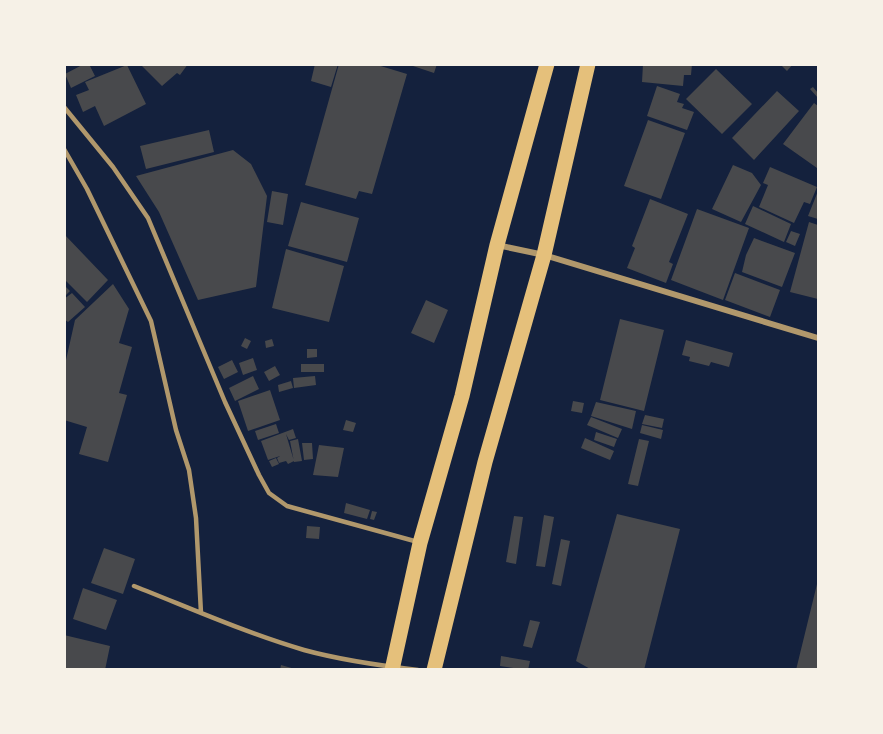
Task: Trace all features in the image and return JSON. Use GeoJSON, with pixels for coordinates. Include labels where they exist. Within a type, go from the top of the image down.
{"type":"FeatureCollection","features":[{"type":"Feature","properties":{"kind":"main road"},"geometry":{"type":"LineString","coordinates":[[392,668],[420,543],[462,396],[497,245],[547,64]]}},
{"type":"Feature","properties":{"kind":"main road"},"geometry":{"type":"LineString","coordinates":[[435,669],[485,462],[544,255],[588,64]]}},
{"type":"Feature","properties":{"kind":"street"},"geometry":{"type":"LineString","coordinates":[[497,245],[544,255],[819,338]]}},
{"type":"Feature","properties":{"kind":"lane"},"geometry":{"type":"LineString","coordinates":[[64,107],[114,167],[148,218],[225,402],[269,493],[287,506],[420,543]]}},
{"type":"Feature","properties":{"kind":"lane"},"geometry":{"type":"LineString","coordinates":[[64,149],[87,189],[151,321],[176,430],[189,470],[196,518],[201,613]]}},
{"type":"Feature","properties":{"kind":"lane"},"geometry":{"type":"LineString","coordinates":[[134,586],[201,613],[305,650],[392,668],[418,669]]}},
{"type":"Feature","properties":{"kind":"building"},"geometry":{"type":"Polygon","coordinates":[[[84,64],[89,64],[95,76],[71,88],[65,74],[84,64]]]}},
{"type":"Feature","properties":{"kind":"building"},"geometry":{"type":"Polygon","coordinates":[[[140,64],[188,64],[180,75],[177,73],[162,86],[140,64]]]}},
{"type":"Feature","properties":{"kind":"building"},"geometry":{"type":"Polygon","coordinates":[[[315,64],[338,64],[331,87],[311,81],[315,64]]]}},
{"type":"Feature","properties":{"kind":"building"},"geometry":{"type":"Polygon","coordinates":[[[339,64],[374,64],[407,74],[372,194],[359,191],[356,199],[305,185],[339,64]]]}},
{"type":"Feature","properties":{"kind":"building"},"geometry":{"type":"Polygon","coordinates":[[[407,64],[437,64],[434,73],[407,64]]]}},
{"type":"Feature","properties":{"kind":"building"},"geometry":{"type":"Polygon","coordinates":[[[643,64],[692,64],[691,75],[684,75],[683,86],[642,82],[643,64]]]}},
{"type":"Feature","properties":{"kind":"building"},"geometry":{"type":"Polygon","coordinates":[[[780,64],[793,64],[787,71],[780,64]]]}},
{"type":"Feature","properties":{"kind":"building"},"geometry":{"type":"Polygon","coordinates":[[[127,65],[146,104],[104,126],[95,106],[83,112],[76,95],[89,90],[85,82],[127,65]]]}},
{"type":"Feature","properties":{"kind":"building"},"geometry":{"type":"Polygon","coordinates":[[[716,69],[752,104],[722,134],[686,99],[716,69]]]}},
{"type":"Feature","properties":{"kind":"building"},"geometry":{"type":"Polygon","coordinates":[[[657,86],[680,94],[677,102],[684,104],[682,108],[694,112],[687,130],[647,116],[657,86]]]}},
{"type":"Feature","properties":{"kind":"building"},"geometry":{"type":"Polygon","coordinates":[[[813,87],[818,93],[818,98],[810,89],[813,87]]]}},
{"type":"Feature","properties":{"kind":"building"},"geometry":{"type":"Polygon","coordinates":[[[777,91],[799,111],[754,160],[732,138],[777,91]]]}},
{"type":"Feature","properties":{"kind":"building"},"geometry":{"type":"Polygon","coordinates":[[[814,103],[818,106],[817,168],[783,144],[814,103]]]}},
{"type":"Feature","properties":{"kind":"building"},"geometry":{"type":"Polygon","coordinates":[[[648,120],[685,133],[661,199],[624,186],[648,120]]]}},
{"type":"Feature","properties":{"kind":"building"},"geometry":{"type":"Polygon","coordinates":[[[209,130],[214,152],[146,169],[140,146],[209,130]]]}},
{"type":"Feature","properties":{"kind":"building"},"geometry":{"type":"Polygon","coordinates":[[[233,150],[251,164],[267,196],[256,287],[198,300],[159,212],[136,176],[233,150]]]}},
{"type":"Feature","properties":{"kind":"building"},"geometry":{"type":"Polygon","coordinates":[[[733,165],[752,173],[761,185],[741,222],[712,209],[733,165]]]}},
{"type":"Feature","properties":{"kind":"building"},"geometry":{"type":"Polygon","coordinates":[[[770,167],[817,187],[810,204],[804,202],[794,223],[759,207],[768,185],[763,183],[770,167]]]}},
{"type":"Feature","properties":{"kind":"building"},"geometry":{"type":"Polygon","coordinates":[[[272,191],[288,194],[283,225],[267,222],[272,191]]]}},
{"type":"Feature","properties":{"kind":"building"},"geometry":{"type":"Polygon","coordinates":[[[818,191],[818,219],[808,216],[818,191]]]}},
{"type":"Feature","properties":{"kind":"building"},"geometry":{"type":"Polygon","coordinates":[[[650,199],[688,214],[669,262],[673,264],[666,283],[627,268],[635,248],[632,246],[650,199]]]}},
{"type":"Feature","properties":{"kind":"building"},"geometry":{"type":"Polygon","coordinates":[[[301,202],[359,218],[347,262],[288,246],[301,202]]]}},
{"type":"Feature","properties":{"kind":"building"},"geometry":{"type":"Polygon","coordinates":[[[753,206],[791,224],[784,242],[745,224],[753,206]]]}},
{"type":"Feature","properties":{"kind":"building"},"geometry":{"type":"Polygon","coordinates":[[[697,209],[749,228],[723,300],[671,280],[697,209]]]}},
{"type":"Feature","properties":{"kind":"building"},"geometry":{"type":"Polygon","coordinates":[[[809,222],[818,225],[818,299],[790,292],[809,222]]]}},
{"type":"Feature","properties":{"kind":"building"},"geometry":{"type":"Polygon","coordinates":[[[791,231],[800,234],[795,246],[786,242],[791,231]]]}},
{"type":"Feature","properties":{"kind":"building"},"geometry":{"type":"Polygon","coordinates":[[[64,234],[108,280],[87,302],[64,279],[64,234]]]}},
{"type":"Feature","properties":{"kind":"building"},"geometry":{"type":"Polygon","coordinates":[[[754,238],[795,253],[782,287],[742,272],[746,255],[754,238]]]}},
{"type":"Feature","properties":{"kind":"building"},"geometry":{"type":"Polygon","coordinates":[[[286,249],[344,266],[329,322],[272,308],[286,249]]]}},
{"type":"Feature","properties":{"kind":"building"},"geometry":{"type":"Polygon","coordinates":[[[735,273],[780,290],[770,317],[725,300],[735,273]]]}},
{"type":"Feature","properties":{"kind":"building"},"geometry":{"type":"Polygon","coordinates":[[[113,284],[129,309],[119,343],[132,347],[119,393],[127,395],[108,462],[79,454],[87,427],[64,420],[64,369],[75,320],[113,284]]]}},
{"type":"Feature","properties":{"kind":"building"},"geometry":{"type":"Polygon","coordinates":[[[64,285],[70,291],[64,297],[64,285]]]}},
{"type":"Feature","properties":{"kind":"building"},"geometry":{"type":"Polygon","coordinates":[[[72,293],[85,307],[68,322],[64,319],[64,299],[72,293]]]}},
{"type":"Feature","properties":{"kind":"building"},"geometry":{"type":"Polygon","coordinates":[[[426,300],[448,310],[434,343],[411,333],[426,300]]]}},
{"type":"Feature","properties":{"kind":"building"},"geometry":{"type":"Polygon","coordinates":[[[620,319],[664,330],[644,411],[600,400],[620,319]]]}},
{"type":"Feature","properties":{"kind":"building"},"geometry":{"type":"Polygon","coordinates":[[[245,338],[251,341],[247,349],[241,346],[245,338]]]}},
{"type":"Feature","properties":{"kind":"building"},"geometry":{"type":"Polygon","coordinates":[[[272,339],[274,346],[266,348],[265,341],[272,339]]]}},
{"type":"Feature","properties":{"kind":"building"},"geometry":{"type":"Polygon","coordinates":[[[686,340],[733,353],[729,367],[711,362],[709,366],[689,361],[690,357],[682,355],[686,340]]]}},
{"type":"Feature","properties":{"kind":"building"},"geometry":{"type":"Polygon","coordinates":[[[307,349],[317,349],[317,357],[307,358],[307,349]]]}},
{"type":"Feature","properties":{"kind":"building"},"geometry":{"type":"Polygon","coordinates":[[[253,358],[257,370],[243,375],[239,363],[253,358]]]}},
{"type":"Feature","properties":{"kind":"building"},"geometry":{"type":"Polygon","coordinates":[[[232,360],[238,372],[224,379],[218,367],[232,360]]]}},
{"type":"Feature","properties":{"kind":"building"},"geometry":{"type":"Polygon","coordinates":[[[301,364],[324,364],[324,372],[301,372],[301,364]]]}},
{"type":"Feature","properties":{"kind":"building"},"geometry":{"type":"Polygon","coordinates":[[[275,366],[280,375],[269,381],[264,372],[275,366]]]}},
{"type":"Feature","properties":{"kind":"building"},"geometry":{"type":"Polygon","coordinates":[[[253,376],[259,389],[235,401],[229,388],[253,376]]]}},
{"type":"Feature","properties":{"kind":"building"},"geometry":{"type":"Polygon","coordinates":[[[315,376],[316,385],[294,388],[293,378],[315,376]]]}},
{"type":"Feature","properties":{"kind":"building"},"geometry":{"type":"Polygon","coordinates":[[[291,381],[293,388],[279,392],[278,385],[291,381]]]}},
{"type":"Feature","properties":{"kind":"building"},"geometry":{"type":"Polygon","coordinates":[[[270,390],[280,420],[248,431],[238,401],[270,390]]]}},
{"type":"Feature","properties":{"kind":"building"},"geometry":{"type":"Polygon","coordinates":[[[573,401],[584,403],[582,413],[571,411],[573,401]]]}},
{"type":"Feature","properties":{"kind":"building"},"geometry":{"type":"Polygon","coordinates":[[[596,402],[636,411],[632,429],[591,416],[596,402]]]}},
{"type":"Feature","properties":{"kind":"building"},"geometry":{"type":"Polygon","coordinates":[[[645,415],[664,419],[662,428],[642,424],[645,415]]]}},
{"type":"Feature","properties":{"kind":"building"},"geometry":{"type":"Polygon","coordinates":[[[591,417],[622,429],[618,438],[587,425],[591,417]]]}},
{"type":"Feature","properties":{"kind":"building"},"geometry":{"type":"Polygon","coordinates":[[[346,420],[356,423],[353,432],[343,430],[346,420]]]}},
{"type":"Feature","properties":{"kind":"building"},"geometry":{"type":"Polygon","coordinates":[[[276,424],[279,433],[258,440],[255,431],[276,424]]]}},
{"type":"Feature","properties":{"kind":"building"},"geometry":{"type":"Polygon","coordinates":[[[642,425],[663,430],[661,439],[640,433],[642,425]]]}},
{"type":"Feature","properties":{"kind":"building"},"geometry":{"type":"Polygon","coordinates":[[[293,429],[296,438],[289,440],[286,434],[294,461],[288,464],[286,461],[279,463],[277,458],[280,456],[268,460],[261,441],[293,429]]]}},
{"type":"Feature","properties":{"kind":"building"},"geometry":{"type":"Polygon","coordinates":[[[596,432],[617,439],[614,447],[594,440],[596,432]]]}},
{"type":"Feature","properties":{"kind":"building"},"geometry":{"type":"Polygon","coordinates":[[[585,438],[614,451],[610,460],[581,448],[585,438]]]}},
{"type":"Feature","properties":{"kind":"building"},"geometry":{"type":"Polygon","coordinates":[[[298,439],[302,461],[294,462],[290,441],[298,439]]]}},
{"type":"Feature","properties":{"kind":"building"},"geometry":{"type":"Polygon","coordinates":[[[639,439],[649,441],[638,486],[628,484],[639,439]]]}},
{"type":"Feature","properties":{"kind":"building"},"geometry":{"type":"Polygon","coordinates":[[[302,443],[312,443],[313,459],[304,460],[302,443]]]}},
{"type":"Feature","properties":{"kind":"building"},"geometry":{"type":"Polygon","coordinates":[[[319,445],[344,448],[338,477],[313,475],[319,445]]]}},
{"type":"Feature","properties":{"kind":"building"},"geometry":{"type":"Polygon","coordinates":[[[276,458],[279,464],[272,467],[269,461],[276,458]]]}},
{"type":"Feature","properties":{"kind":"building"},"geometry":{"type":"Polygon","coordinates":[[[346,503],[370,510],[367,519],[344,513],[346,503]]]}},
{"type":"Feature","properties":{"kind":"building"},"geometry":{"type":"Polygon","coordinates":[[[372,511],[377,512],[374,520],[370,519],[372,511]]]}},
{"type":"Feature","properties":{"kind":"building"},"geometry":{"type":"Polygon","coordinates":[[[617,514],[680,529],[644,670],[592,670],[576,661],[617,514]]]}},
{"type":"Feature","properties":{"kind":"building"},"geometry":{"type":"Polygon","coordinates":[[[544,515],[554,517],[545,567],[536,566],[544,515]]]}},
{"type":"Feature","properties":{"kind":"building"},"geometry":{"type":"Polygon","coordinates":[[[514,516],[523,517],[516,564],[506,562],[514,516]]]}},
{"type":"Feature","properties":{"kind":"building"},"geometry":{"type":"Polygon","coordinates":[[[307,526],[320,527],[319,539],[306,538],[307,526]]]}},
{"type":"Feature","properties":{"kind":"building"},"geometry":{"type":"Polygon","coordinates":[[[561,539],[570,541],[561,586],[552,584],[561,539]]]}},
{"type":"Feature","properties":{"kind":"building"},"geometry":{"type":"Polygon","coordinates":[[[104,548],[135,559],[123,594],[91,583],[104,548]]]}},
{"type":"Feature","properties":{"kind":"building"},"geometry":{"type":"Polygon","coordinates":[[[818,580],[818,670],[796,670],[818,580]]]}},
{"type":"Feature","properties":{"kind":"building"},"geometry":{"type":"Polygon","coordinates":[[[83,588],[117,600],[106,630],[73,619],[83,588]]]}},
{"type":"Feature","properties":{"kind":"building"},"geometry":{"type":"Polygon","coordinates":[[[530,620],[540,622],[532,648],[523,646],[530,620]]]}},
{"type":"Feature","properties":{"kind":"building"},"geometry":{"type":"Polygon","coordinates":[[[64,635],[110,646],[105,670],[64,670],[64,635]]]}},
{"type":"Feature","properties":{"kind":"building"},"geometry":{"type":"Polygon","coordinates":[[[501,656],[530,661],[528,670],[500,666],[501,656]]]}},
{"type":"Feature","properties":{"kind":"building"},"geometry":{"type":"Polygon","coordinates":[[[281,665],[295,669],[295,670],[280,670],[281,665]]]}}]}
